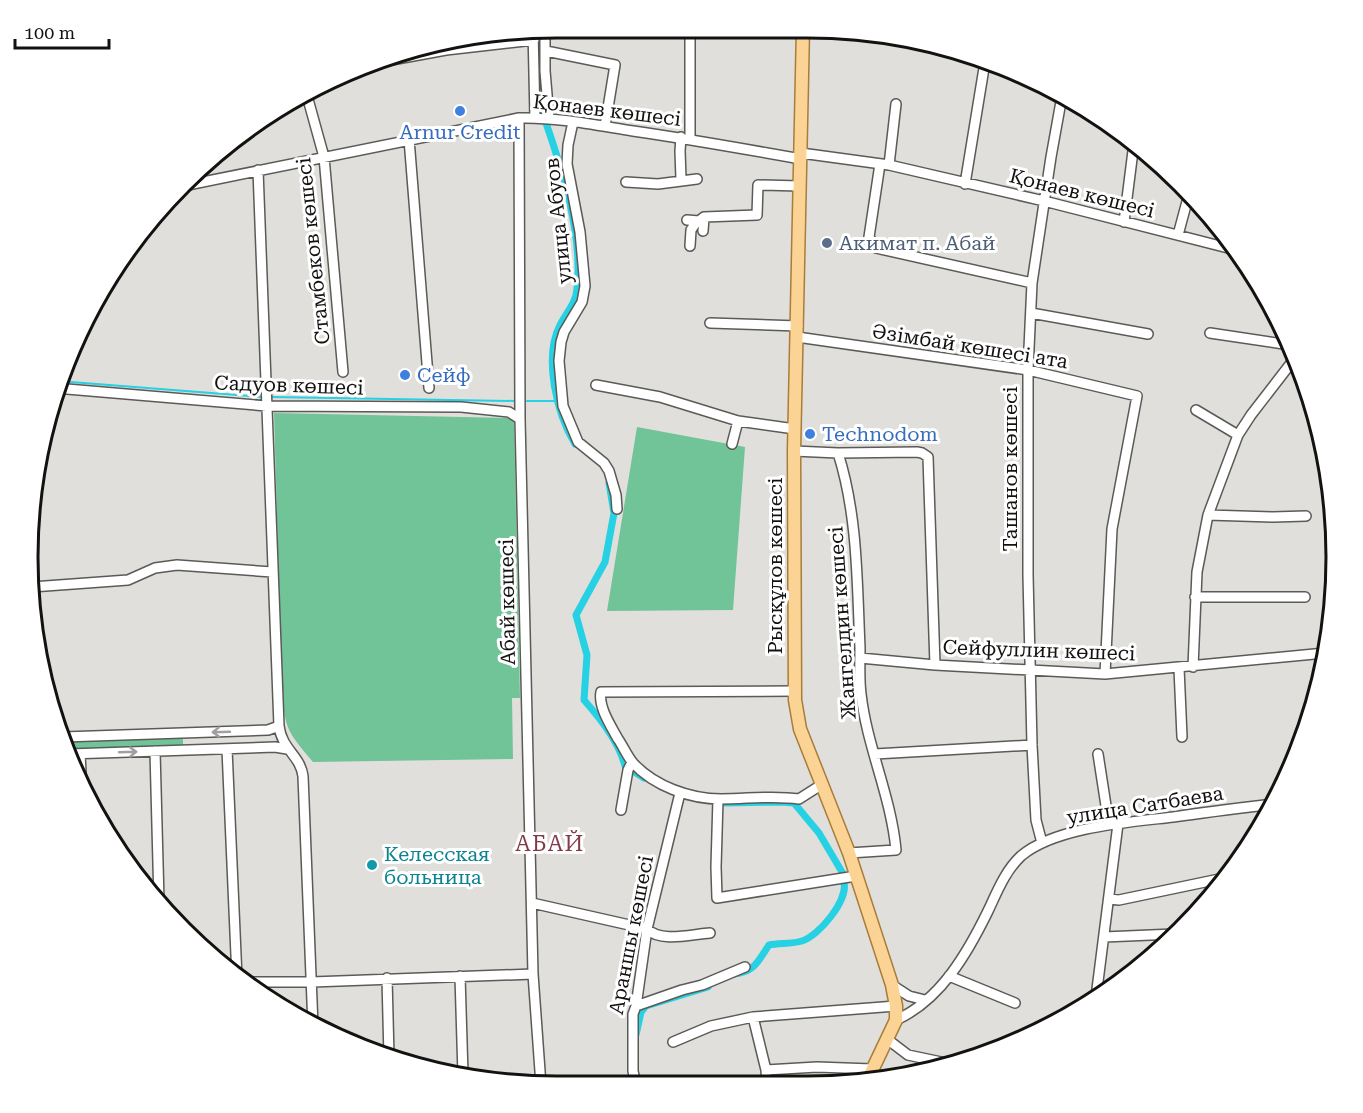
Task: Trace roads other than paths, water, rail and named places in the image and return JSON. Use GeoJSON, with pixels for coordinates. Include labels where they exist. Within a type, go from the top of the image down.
{"type":"FeatureCollection","features":[{"type":"Feature","properties":{"kind":"main road","name":"Рысқұлов көшесі"},"geometry":{"type":"LineString","coordinates":[[803,38],[794,451],[794,691],[798,720],[849,853],[892,985],[896,1020],[872,1071]]}},
{"type":"Feature","properties":{"kind":"street"},"geometry":{"type":"LineString","coordinates":[[545,38],[549,118]]}},
{"type":"Feature","properties":{"kind":"street"},"geometry":{"type":"LineString","coordinates":[[681,179],[680,151],[686,138],[690,38]]}},
{"type":"Feature","properties":{"kind":"street"},"geometry":{"type":"LineString","coordinates":[[533,39],[535,118]]}},
{"type":"Feature","properties":{"kind":"street"},"geometry":{"type":"LineString","coordinates":[[432,53],[496,41]]}},
{"type":"Feature","properties":{"kind":"street"},"geometry":{"type":"LineString","coordinates":[[546,51],[615,65],[605,126]]}},
{"type":"Feature","properties":{"kind":"street"},"geometry":{"type":"LineString","coordinates":[[965,184],[984,69]]}},
{"type":"Feature","properties":{"kind":"street","name":"Стамбеков көшесі"},"geometry":{"type":"LineString","coordinates":[[308,101],[324,157],[343,372]]}},
{"type":"Feature","properties":{"kind":"street"},"geometry":{"type":"LineString","coordinates":[[896,104],[869,237],[876,248],[1032,283]]}},
{"type":"Feature","properties":{"kind":"street","name":"Ташанов көшесі"},"geometry":{"type":"LineString","coordinates":[[1042,843],[1035,820],[1029,669],[1028,370],[1032,283],[1061,104]]}},
{"type":"Feature","properties":{"kind":"street","name":"Қонаев көшесі"},"geometry":{"type":"LineString","coordinates":[[197,183],[519,118],[549,118],[801,156],[885,165],[1044,201],[1222,246]]}},
{"type":"Feature","properties":{"kind":"street","name":"Абай көшесі"},"geometry":{"type":"LineString","coordinates":[[519,118],[520,419],[533,974],[539,1075]]}},
{"type":"Feature","properties":{"kind":"street","name":"улица Абуов"},"geometry":{"type":"LineString","coordinates":[[573,122],[567,164],[580,232],[585,286],[582,302],[564,332],[560,348],[563,406],[578,442],[604,463],[609,471],[616,495],[617,509]]}},
{"type":"Feature","properties":{"kind":"street"},"geometry":{"type":"LineString","coordinates":[[409,140],[429,388]]}},
{"type":"Feature","properties":{"kind":"street"},"geometry":{"type":"LineString","coordinates":[[1124,222],[1133,153]]}},
{"type":"Feature","properties":{"kind":"street"},"geometry":{"type":"LineString","coordinates":[[258,170],[279,730],[287,749],[297,759],[303,776],[313,1014]]}},
{"type":"Feature","properties":{"kind":"street"},"geometry":{"type":"LineString","coordinates":[[626,182],[658,184],[681,179],[697,179]]}},
{"type":"Feature","properties":{"kind":"street"},"geometry":{"type":"LineString","coordinates":[[696,219],[757,215],[758,185],[800,186]]}},
{"type":"Feature","properties":{"kind":"street","name":"Қонаев көшесі"},"geometry":{"type":"LineString","coordinates":[[1178,235],[1186,203]]}},
{"type":"Feature","properties":{"kind":"street"},"geometry":{"type":"LineString","coordinates":[[696,219],[703,231]]}},
{"type":"Feature","properties":{"kind":"street"},"geometry":{"type":"LineString","coordinates":[[690,246],[691,230],[696,219]]}},
{"type":"Feature","properties":{"kind":"street"},"geometry":{"type":"LineString","coordinates":[[1031,313],[1148,334]]}},
{"type":"Feature","properties":{"kind":"street","name":"Әзімбай көшесі ата"},"geometry":{"type":"LineString","coordinates":[[710,323],[797,331],[1028,370],[1137,396],[1112,529],[1105,674]]}},
{"type":"Feature","properties":{"kind":"street"},"geometry":{"type":"LineString","coordinates":[[1210,333],[1279,343]]}},
{"type":"Feature","properties":{"kind":"street"},"geometry":{"type":"LineString","coordinates":[[1193,667],[1197,572],[1208,515],[1238,435],[1289,366]]}},
{"type":"Feature","properties":{"kind":"street"},"geometry":{"type":"LineString","coordinates":[[596,386],[660,397],[738,421],[795,429]]}},
{"type":"Feature","properties":{"kind":"street","name":"Садуов көшесі"},"geometry":{"type":"LineString","coordinates":[[65,389],[267,406],[461,407],[509,412],[520,419]]}},
{"type":"Feature","properties":{"kind":"street"},"geometry":{"type":"LineString","coordinates":[[1197,410],[1238,435]]}},
{"type":"Feature","properties":{"kind":"street"},"geometry":{"type":"LineString","coordinates":[[732,444],[738,421]]}},
{"type":"Feature","properties":{"kind":"street"},"geometry":{"type":"LineString","coordinates":[[794,451],[917,452],[928,457],[935,665]]}},
{"type":"Feature","properties":{"kind":"street","name":"Жангелдин көшесі"},"geometry":{"type":"LineString","coordinates":[[838,453],[851,502],[861,695],[866,725],[889,810],[896,850],[849,853]]}},
{"type":"Feature","properties":{"kind":"street"},"geometry":{"type":"LineString","coordinates":[[1208,515],[1306,516]]}},
{"type":"Feature","properties":{"kind":"street"},"geometry":{"type":"LineString","coordinates":[[39,586],[128,580],[155,568],[177,566],[272,572]]}},
{"type":"Feature","properties":{"kind":"street"},"geometry":{"type":"LineString","coordinates":[[1195,597],[1305,597]]}},
{"type":"Feature","properties":{"kind":"street","name":"Сейфуллин көшесі"},"geometry":{"type":"LineString","coordinates":[[860,658],[935,665],[1105,674],[1317,654]]}},
{"type":"Feature","properties":{"kind":"street"},"geometry":{"type":"LineString","coordinates":[[1179,668],[1182,737]]}},
{"type":"Feature","properties":{"kind":"street"},"geometry":{"type":"LineString","coordinates":[[794,691],[601,692],[600,700],[632,762],[659,782],[680,793],[718,799],[782,797],[799,799],[821,785]]}},
{"type":"Feature","properties":{"kind":"street"},"geometry":{"type":"LineString","coordinates":[[70,737],[279,730]]}},
{"type":"Feature","properties":{"kind":"street"},"geometry":{"type":"LineString","coordinates":[[272,747],[279,730]]}},
{"type":"Feature","properties":{"kind":"street"},"geometry":{"type":"LineString","coordinates":[[875,754],[1032,745]]}},
{"type":"Feature","properties":{"kind":"street"},"geometry":{"type":"LineString","coordinates":[[77,754],[272,747],[287,749]]}},
{"type":"Feature","properties":{"kind":"street"},"geometry":{"type":"LineString","coordinates":[[227,749],[236,964]]}},
{"type":"Feature","properties":{"kind":"street"},"geometry":{"type":"LineString","coordinates":[[155,751],[159,890]]}},
{"type":"Feature","properties":{"kind":"street"},"geometry":{"type":"LineString","coordinates":[[80,754],[80,763]]}},
{"type":"Feature","properties":{"kind":"street"},"geometry":{"type":"LineString","coordinates":[[1097,986],[1109,899],[1113,825],[1098,754]]}},
{"type":"Feature","properties":{"kind":"street"},"geometry":{"type":"LineString","coordinates":[[621,810],[628,770],[632,762]]}},
{"type":"Feature","properties":{"kind":"street","name":"Араншы көшесі"},"geometry":{"type":"LineString","coordinates":[[634,1076],[633,1014],[647,929],[680,793]]}},
{"type":"Feature","properties":{"kind":"street"},"geometry":{"type":"LineString","coordinates":[[718,799],[717,898],[856,876]]}},
{"type":"Feature","properties":{"kind":"street","name":"улица Сатбаева"},"geometry":{"type":"LineString","coordinates":[[896,1020],[911,1012],[949,976],[971,945],[1008,871],[1020,857],[1042,843],[1068,834],[1113,825],[1262,805]]}},
{"type":"Feature","properties":{"kind":"street"},"geometry":{"type":"LineString","coordinates":[[1109,899],[1119,900],[1212,880]]}},
{"type":"Feature","properties":{"kind":"street"},"geometry":{"type":"LineString","coordinates":[[532,903],[647,929],[650,933],[665,936],[710,933]]}},
{"type":"Feature","properties":{"kind":"street"},"geometry":{"type":"LineString","coordinates":[[1104,937],[1161,935]]}},
{"type":"Feature","properties":{"kind":"street"},"geometry":{"type":"LineString","coordinates":[[636,1006],[702,985],[745,967]]}},
{"type":"Feature","properties":{"kind":"street"},"geometry":{"type":"LineString","coordinates":[[260,982],[460,976],[511,971],[533,974]]}},
{"type":"Feature","properties":{"kind":"street"},"geometry":{"type":"LineString","coordinates":[[460,976],[463,1067]]}},
{"type":"Feature","properties":{"kind":"street"},"geometry":{"type":"LineString","coordinates":[[949,976],[1015,1003]]}},
{"type":"Feature","properties":{"kind":"street"},"geometry":{"type":"LineString","coordinates":[[387,978],[390,1048]]}},
{"type":"Feature","properties":{"kind":"street"},"geometry":{"type":"LineString","coordinates":[[892,985],[909,996],[925,1000]]}},
{"type":"Feature","properties":{"kind":"street"},"geometry":{"type":"LineString","coordinates":[[673,1041],[711,1026],[753,1017],[896,1006]]}},
{"type":"Feature","properties":{"kind":"street"},"geometry":{"type":"LineString","coordinates":[[753,1017],[766,1076]]}},
{"type":"Feature","properties":{"kind":"street"},"geometry":{"type":"LineString","coordinates":[[887,1039],[908,1055],[932,1060]]}},
{"type":"Feature","properties":{"kind":"street"},"geometry":{"type":"LineString","coordinates":[[766,1070],[817,1067],[855,1073]]}},
{"type":"Feature","properties":{"kind":"waterway"},"geometry":{"type":"LineString","coordinates":[[539,39],[539,71],[544,113]]}},
{"type":"Feature","properties":{"kind":"waterway"},"geometry":{"type":"LineString","coordinates":[[546,123],[565,183],[577,248],[576,294],[560,325],[553,353],[554,386],[568,432],[575,444]]}},
{"type":"Feature","properties":{"kind":"waterway"},"geometry":{"type":"LineString","coordinates":[[68,382],[262,397]]}},
{"type":"Feature","properties":{"kind":"waterway"},"geometry":{"type":"LineString","coordinates":[[272,397],[516,401]]}},
{"type":"Feature","properties":{"kind":"waterway"},"geometry":{"type":"LineString","coordinates":[[527,401],[557,401]]}},
{"type":"Feature","properties":{"kind":"waterway"},"geometry":{"type":"LineString","coordinates":[[609,483],[614,513],[605,562],[576,615],[587,655],[584,700],[614,739],[625,766]]}},
{"type":"Feature","properties":{"kind":"waterway"},"geometry":{"type":"LineString","coordinates":[[633,771],[644,778]]}},
{"type":"Feature","properties":{"kind":"waterway"},"geometry":{"type":"LineString","coordinates":[[725,803],[794,803],[819,833],[842,872]]}},
{"type":"Feature","properties":{"kind":"waterway"},"geometry":{"type":"LineString","coordinates":[[734,974],[751,968],[759,961],[769,945],[794,943],[809,938],[824,925],[837,908],[842,899],[844,883]]}},
{"type":"Feature","properties":{"kind":"waterway"},"geometry":{"type":"LineString","coordinates":[[636,1035],[641,1012],[646,1006],[708,987]]}},
{"type":"Feature","properties":{"kind":"place","name":"Arnur Credit"},"geometry":{"type":"Point","coordinates":[460,111]}},
{"type":"Feature","properties":{"kind":"place","name":"Акимат п. Абай"},"geometry":{"type":"Point","coordinates":[827,243]}},
{"type":"Feature","properties":{"kind":"place","name":"Сейф"},"geometry":{"type":"Point","coordinates":[405,375]}},
{"type":"Feature","properties":{"kind":"place","name":"Technodom"},"geometry":{"type":"Point","coordinates":[810,434]}},
{"type":"Feature","properties":{"kind":"place","name":"Келесская больница"},"geometry":{"type":"Point","coordinates":[372,865]}},
{"type":"Feature","properties":{"kind":"district","name":"АБАЙ"},"geometry":{"type":"Point","coordinates":[550,843]}}]}
